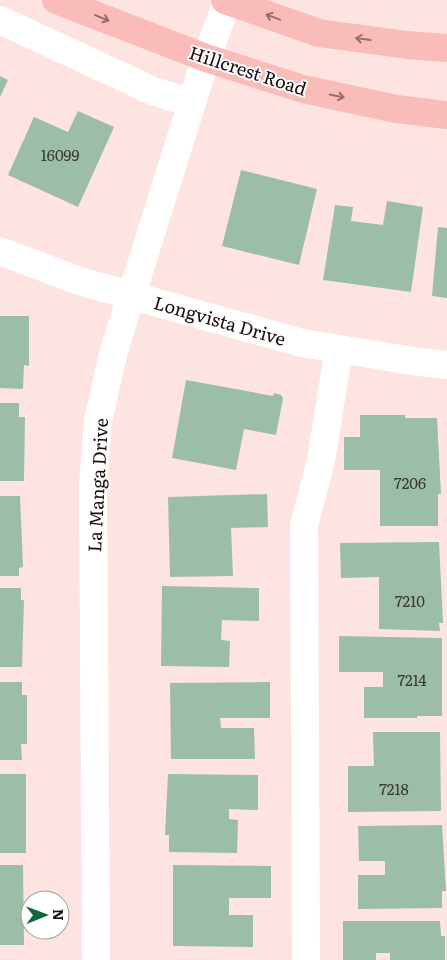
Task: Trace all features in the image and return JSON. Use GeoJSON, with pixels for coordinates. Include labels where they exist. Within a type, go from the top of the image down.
{"type":"FeatureCollection","features":[{"type":"Feature","properties":{"kind":"main road","name":"Hillcrest Road"},"geometry":{"type":"LineString","coordinates":[[56,0],[206,58],[303,89],[396,109],[447,115]]}},
{"type":"Feature","properties":{"kind":"main road"},"geometry":{"type":"LineString","coordinates":[[227,0],[319,33],[407,46],[447,48]]}},
{"type":"Feature","properties":{"kind":"street","name":"La Manga Drive"},"geometry":{"type":"LineString","coordinates":[[96,960],[93,486],[98,421],[113,354],[130,295],[206,58],[227,0]]}},
{"type":"Feature","properties":{"kind":"street"},"geometry":{"type":"LineString","coordinates":[[0,20],[154,91],[192,102]]}},
{"type":"Feature","properties":{"kind":"street","name":"Longvista Drive"},"geometry":{"type":"LineString","coordinates":[[0,251],[79,281],[302,343],[447,365]]}},
{"type":"Feature","properties":{"kind":"street"},"geometry":{"type":"LineString","coordinates":[[306,960],[304,526],[321,460],[339,349]]}},
{"type":"Feature","properties":{"kind":"building"},"geometry":{"type":"Polygon","coordinates":[[[0,76],[8,80],[0,97],[0,76]]]}},
{"type":"Feature","properties":{"kind":"building"},"geometry":{"type":"Polygon","coordinates":[[[78,111],[114,127],[78,207],[8,175],[34,117],[68,132],[78,111]]]}},
{"type":"Feature","properties":{"kind":"building"},"geometry":{"type":"Polygon","coordinates":[[[241,170],[317,189],[299,265],[222,246],[241,170]]]}},
{"type":"Feature","properties":{"kind":"building"},"geometry":{"type":"Polygon","coordinates":[[[387,201],[423,207],[411,292],[323,280],[335,205],[353,207],[351,221],[383,225],[387,201]]]}},
{"type":"Feature","properties":{"kind":"building"},"geometry":{"type":"Polygon","coordinates":[[[438,227],[447,228],[447,298],[432,296],[438,227]]]}},
{"type":"Feature","properties":{"kind":"building"},"geometry":{"type":"Polygon","coordinates":[[[0,316],[29,316],[29,366],[24,365],[23,389],[0,388],[0,316]]]}},
{"type":"Feature","properties":{"kind":"building"},"geometry":{"type":"Polygon","coordinates":[[[186,380],[273,396],[274,393],[281,395],[283,398],[276,435],[244,429],[236,470],[172,458],[186,380]]]}},
{"type":"Feature","properties":{"kind":"building"},"geometry":{"type":"Polygon","coordinates":[[[0,403],[19,403],[19,417],[25,417],[24,481],[0,481],[0,403]]]}},
{"type":"Feature","properties":{"kind":"building"},"geometry":{"type":"Polygon","coordinates":[[[360,415],[405,415],[405,418],[437,418],[441,494],[438,494],[438,526],[380,526],[380,470],[344,470],[344,437],[360,437],[360,415]]]}},
{"type":"Feature","properties":{"kind":"building"},"geometry":{"type":"Polygon","coordinates":[[[267,494],[268,527],[231,528],[233,576],[170,577],[168,497],[267,494]]]}},
{"type":"Feature","properties":{"kind":"building"},"geometry":{"type":"Polygon","coordinates":[[[0,496],[20,496],[23,567],[19,568],[19,576],[0,576],[0,496]]]}},
{"type":"Feature","properties":{"kind":"building"},"geometry":{"type":"Polygon","coordinates":[[[439,542],[443,623],[439,623],[440,631],[379,629],[379,577],[341,578],[340,543],[439,542]]]}},
{"type":"Feature","properties":{"kind":"building"},"geometry":{"type":"Polygon","coordinates":[[[162,586],[259,588],[259,621],[222,620],[221,640],[230,641],[229,667],[161,666],[162,586]]]}},
{"type":"Feature","properties":{"kind":"building"},"geometry":{"type":"Polygon","coordinates":[[[0,588],[21,588],[21,600],[24,600],[22,667],[0,667],[0,588]]]}},
{"type":"Feature","properties":{"kind":"building"},"geometry":{"type":"Polygon","coordinates":[[[339,636],[442,638],[442,716],[364,718],[364,687],[383,687],[383,672],[339,672],[339,636]]]}},
{"type":"Feature","properties":{"kind":"building"},"geometry":{"type":"Polygon","coordinates":[[[0,682],[22,682],[22,695],[27,695],[27,744],[21,744],[22,760],[0,760],[0,682]]]}},
{"type":"Feature","properties":{"kind":"building"},"geometry":{"type":"Polygon","coordinates":[[[270,682],[270,718],[220,718],[221,728],[254,728],[255,759],[171,759],[170,683],[270,682]]]}},
{"type":"Feature","properties":{"kind":"building"},"geometry":{"type":"Polygon","coordinates":[[[373,732],[440,732],[441,811],[348,812],[348,766],[374,766],[373,732]]]}},
{"type":"Feature","properties":{"kind":"building"},"geometry":{"type":"Polygon","coordinates":[[[0,774],[26,774],[26,853],[0,853],[0,774]]]}},
{"type":"Feature","properties":{"kind":"building"},"geometry":{"type":"Polygon","coordinates":[[[168,774],[258,775],[258,810],[229,809],[229,819],[238,820],[237,853],[169,852],[169,835],[165,835],[168,774]]]}},
{"type":"Feature","properties":{"kind":"building"},"geometry":{"type":"Polygon","coordinates":[[[442,825],[446,891],[442,891],[442,908],[358,909],[358,875],[385,875],[385,861],[359,861],[358,826],[442,825]]]}},
{"type":"Feature","properties":{"kind":"building"},"geometry":{"type":"Polygon","coordinates":[[[0,865],[23,865],[23,890],[20,890],[20,940],[24,940],[24,945],[0,945],[0,865]]]}},
{"type":"Feature","properties":{"kind":"building"},"geometry":{"type":"Polygon","coordinates":[[[173,865],[271,866],[271,898],[229,898],[229,915],[253,915],[253,947],[173,946],[173,865]]]}},
{"type":"Feature","properties":{"kind":"building"},"geometry":{"type":"Polygon","coordinates":[[[343,921],[440,921],[441,936],[445,936],[445,960],[390,960],[390,953],[376,953],[376,960],[343,960],[343,921]]]}}]}
